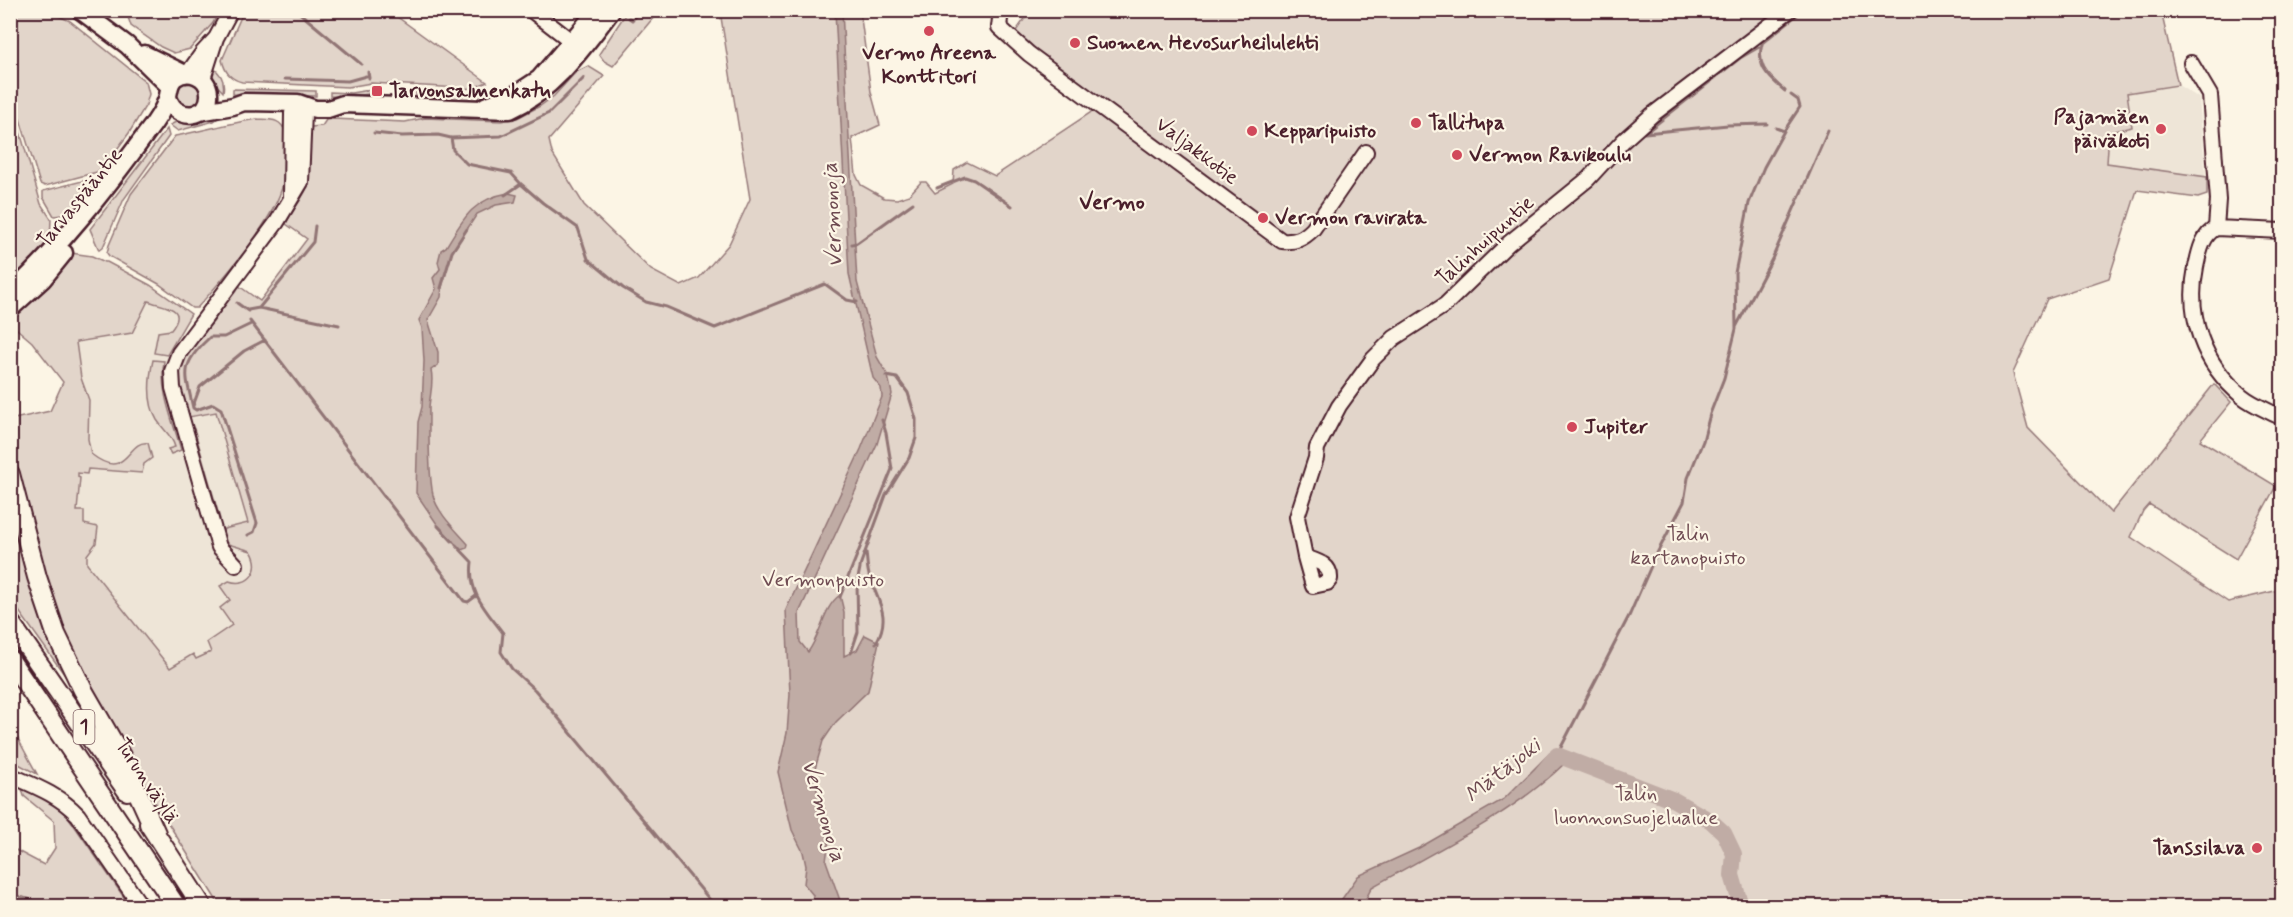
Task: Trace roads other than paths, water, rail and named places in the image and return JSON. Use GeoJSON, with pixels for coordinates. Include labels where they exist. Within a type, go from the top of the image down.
{"type":"FeatureCollection","features":[{"type":"Feature","properties":{"kind":"highway"},"geometry":{"type":"LineString","coordinates":[[10,474],[37,577],[56,634],[83,690],[121,756],[156,833]]}},
{"type":"Feature","properties":{"kind":"highway","name":"Turunväylä"},"geometry":{"type":"LineString","coordinates":[[10,622],[156,833],[202,906]]}},
{"type":"Feature","properties":{"kind":"highway","name":"1"},"geometry":{"type":"LineString","coordinates":[[10,660],[176,906]]}},
{"type":"Feature","properties":{"kind":"highway"},"geometry":{"type":"LineString","coordinates":[[10,681],[69,746]]}},
{"type":"Feature","properties":{"kind":"main road"},"geometry":{"type":"LineString","coordinates":[[80,10],[128,45],[244,102]]}},
{"type":"Feature","properties":{"kind":"main road"},"geometry":{"type":"LineString","coordinates":[[576,45],[598,10]]}},
{"type":"Feature","properties":{"kind":"main road"},"geometry":{"type":"LineString","coordinates":[[128,45],[169,92],[173,108],[191,113],[244,102],[298,103],[322,98],[330,98],[344,104],[479,109],[528,88],[612,10]]}},
{"type":"Feature","properties":{"kind":"main road"},"geometry":{"type":"LineString","coordinates":[[169,92],[176,78],[196,80]]}},
{"type":"Feature","properties":{"kind":"main road"},"geometry":{"type":"LineString","coordinates":[[191,113],[207,104],[196,80]]}},
{"type":"Feature","properties":{"kind":"main road","name":"Tarvaspääntie"},"geometry":{"type":"LineString","coordinates":[[83,223],[148,133],[169,92]]}},
{"type":"Feature","properties":{"kind":"main road","name":"Tarvaspääntie"},"geometry":{"type":"LineString","coordinates":[[10,294],[61,249],[165,124],[191,113]]}},
{"type":"Feature","properties":{"kind":"main road","name":"Tarvaspääntie"},"geometry":{"type":"LineString","coordinates":[[10,309],[43,279],[61,249]]}},
{"type":"Feature","properties":{"kind":"street"},"geometry":{"type":"LineString","coordinates":[[196,80],[231,10]]}},
{"type":"Feature","properties":{"kind":"street"},"geometry":{"type":"LineString","coordinates":[[531,10],[576,45]]}},
{"type":"Feature","properties":{"kind":"street","name":"Valjakkotie"},"geometry":{"type":"LineString","coordinates":[[1001,10],[999,27],[1029,54],[1282,241],[1295,242],[1313,229],[1366,152]]}},
{"type":"Feature","properties":{"kind":"street","name":"Talinhuipuntie"},"geometry":{"type":"LineString","coordinates":[[1305,556],[1298,517],[1317,448],[1339,406],[1361,374],[1384,347],[1445,305],[1509,243],[1588,179],[1623,141],[1652,115],[1790,10]]}},
{"type":"Feature","properties":{"kind":"street"},"geometry":{"type":"LineString","coordinates":[[2191,63],[2210,95],[2218,200],[2216,228]]}},
{"type":"Feature","properties":{"kind":"street"},"geometry":{"type":"LineString","coordinates":[[236,565],[219,547],[173,388],[172,371],[179,353],[277,222],[301,182],[304,113],[298,103]]}},
{"type":"Feature","properties":{"kind":"street"},"geometry":{"type":"LineString","coordinates":[[2283,231],[2216,228],[2210,232],[2203,243],[2195,273],[2193,308],[2197,332],[2216,368],[2236,391],[2283,418]]}},
{"type":"Feature","properties":{"kind":"street"},"geometry":{"type":"LineString","coordinates":[[10,775],[54,795],[70,806],[78,814],[141,906]]}},
{"type":"Feature","properties":{"kind":"water"},"geometry":{"type":"Polygon","coordinates":[[[835,11],[842,11],[857,282],[877,357],[888,376],[892,394],[877,444],[799,613],[800,642],[808,652],[817,637],[826,613],[840,595],[844,612],[844,656],[857,650],[865,635],[879,642],[868,691],[836,722],[823,741],[815,769],[817,790],[831,827],[826,861],[842,906],[812,906],[813,895],[804,884],[806,866],[803,852],[792,830],[778,772],[787,733],[790,694],[786,610],[861,449],[882,397],[881,388],[873,378],[849,274],[835,11]]]}},
{"type":"Feature","properties":{"kind":"water"},"geometry":{"type":"Polygon","coordinates":[[[508,193],[517,195],[515,202],[496,205],[477,214],[452,252],[441,297],[428,320],[438,352],[438,365],[431,370],[429,407],[431,485],[435,502],[468,544],[467,548],[461,550],[437,524],[416,493],[418,422],[422,407],[424,361],[422,328],[419,320],[436,289],[433,278],[440,269],[438,262],[441,250],[446,247],[464,219],[477,205],[508,193]]]}},
{"type":"Feature","properties":{"kind":"water"},"geometry":{"type":"Polygon","coordinates":[[[1551,752],[1557,755],[1564,764],[1520,800],[1472,831],[1372,887],[1362,906],[1337,906],[1358,876],[1419,848],[1504,799],[1551,752]]]}},
{"type":"Feature","properties":{"kind":"water"},"geometry":{"type":"Polygon","coordinates":[[[10,894],[30,899],[42,906],[11,906],[10,894]]]}},
{"type":"Feature","properties":{"kind":"waterway"},"geometry":{"type":"LineString","coordinates":[[296,10],[361,64]]}},
{"type":"Feature","properties":{"kind":"waterway"},"geometry":{"type":"LineString","coordinates":[[629,18],[632,20],[640,10]]}},
{"type":"Feature","properties":{"kind":"waterway"},"geometry":{"type":"LineString","coordinates":[[1762,43],[1803,10]]}},
{"type":"Feature","properties":{"kind":"waterway"},"geometry":{"type":"LineString","coordinates":[[1764,38],[1761,47],[1761,62],[1767,74],[1785,91]]}},
{"type":"Feature","properties":{"kind":"waterway"},"geometry":{"type":"LineString","coordinates":[[1759,47],[1740,58],[1645,133],[1728,125],[1767,124]]}},
{"type":"Feature","properties":{"kind":"waterway"},"geometry":{"type":"LineString","coordinates":[[368,72],[369,78]]}},
{"type":"Feature","properties":{"kind":"waterway"},"geometry":{"type":"LineString","coordinates":[[285,79],[348,81],[366,76]]}},
{"type":"Feature","properties":{"kind":"waterway"},"geometry":{"type":"LineString","coordinates":[[374,133],[402,136],[438,135],[451,138],[501,136],[549,113],[584,78]]}},
{"type":"Feature","properties":{"kind":"waterway"},"geometry":{"type":"LineString","coordinates":[[1557,755],[1630,614],[1655,557],[1684,502],[1688,478],[1724,378],[1736,329],[1735,273],[1749,203],[1764,167],[1800,107],[1798,100],[1791,95]]}},
{"type":"Feature","properties":{"kind":"waterway"},"geometry":{"type":"LineString","coordinates":[[1776,128],[1784,131]]}},
{"type":"Feature","properties":{"kind":"waterway"},"geometry":{"type":"LineString","coordinates":[[1736,327],[1772,259],[1828,131]]}},
{"type":"Feature","properties":{"kind":"waterway"},"geometry":{"type":"LineString","coordinates":[[451,138],[453,150],[467,164],[511,173],[543,203],[578,228],[588,259],[623,288],[646,302],[666,307],[715,328],[825,284],[847,300],[857,302]]}},
{"type":"Feature","properties":{"kind":"waterway"},"geometry":{"type":"LineString","coordinates":[[937,188],[965,177],[974,180],[1012,206]]}},
{"type":"Feature","properties":{"kind":"waterway"},"geometry":{"type":"LineString","coordinates":[[505,195],[521,184]]}},
{"type":"Feature","properties":{"kind":"waterway"},"geometry":{"type":"LineString","coordinates":[[852,244],[857,243],[913,203]]}},
{"type":"Feature","properties":{"kind":"waterway"},"geometry":{"type":"LineString","coordinates":[[259,308],[313,242],[315,226]]}},
{"type":"Feature","properties":{"kind":"waterway"},"geometry":{"type":"LineString","coordinates":[[441,288],[452,252],[467,229]]}},
{"type":"Feature","properties":{"kind":"waterway"},"geometry":{"type":"LineString","coordinates":[[237,303],[248,311]]}},
{"type":"Feature","properties":{"kind":"waterway"},"geometry":{"type":"LineString","coordinates":[[248,310],[259,308],[339,325]]}},
{"type":"Feature","properties":{"kind":"waterway"},"geometry":{"type":"LineString","coordinates":[[250,321],[464,601],[468,602],[476,596]]}},
{"type":"Feature","properties":{"kind":"waterway"},"geometry":{"type":"LineString","coordinates":[[248,535],[254,532],[257,523],[221,409],[213,404],[196,410],[193,408],[187,371],[192,357],[210,337],[224,337],[251,324]]}},
{"type":"Feature","properties":{"kind":"waterway"},"geometry":{"type":"LineString","coordinates":[[193,406],[200,387],[244,351],[265,340]]}},
{"type":"Feature","properties":{"kind":"waterway"},"geometry":{"type":"LineString","coordinates":[[851,653],[858,632],[857,583],[861,563],[886,495],[909,458],[916,438],[916,419],[908,393],[897,378],[886,376]]}},
{"type":"Feature","properties":{"kind":"waterway","name":"Vermonoja"},"geometry":{"type":"LineString","coordinates":[[840,597],[892,469],[882,420]]}},
{"type":"Feature","properties":{"kind":"waterway"},"geometry":{"type":"LineString","coordinates":[[438,526],[452,541]]}},
{"type":"Feature","properties":{"kind":"waterway"},"geometry":{"type":"LineString","coordinates":[[456,545],[472,562],[471,573],[475,592],[503,633],[501,652],[512,669],[535,690],[715,906]]}},
{"type":"Feature","properties":{"kind":"waterway"},"geometry":{"type":"LineString","coordinates":[[866,552],[869,575],[883,616],[881,633],[876,643]]}},
{"type":"Feature","properties":{"kind":"waterway","name":"Mätäjoki"},"geometry":{"type":"LineString","coordinates":[[1543,772],[1557,755],[1674,800],[1711,821],[1724,833],[1734,854],[1732,875],[1741,906]]}},
{"type":"Feature","properties":{"kind":"place","name":"Vermo Areena Konttitori"},"geometry":{"type":"Point","coordinates":[929,31]}},
{"type":"Feature","properties":{"kind":"place","name":"Suomen Hevosurheilulehti"},"geometry":{"type":"Point","coordinates":[1075,43]}},
{"type":"Feature","properties":{"kind":"place","name":"Tarvonsalmenkatu"},"geometry":{"type":"Point","coordinates":[377,91]}},
{"type":"Feature","properties":{"kind":"place","name":"Tallitupa"},"geometry":{"type":"Point","coordinates":[1416,123]}},
{"type":"Feature","properties":{"kind":"place","name":"Pajamäen päiväkoti"},"geometry":{"type":"Point","coordinates":[2161,129]}},
{"type":"Feature","properties":{"kind":"place","name":"Kepparipuisto"},"geometry":{"type":"Point","coordinates":[1252,131]}},
{"type":"Feature","properties":{"kind":"place","name":"Vermon Ravikoulu"},"geometry":{"type":"Point","coordinates":[1457,155]}},
{"type":"Feature","properties":{"kind":"place","name":"Vermon ravirata"},"geometry":{"type":"Point","coordinates":[1263,218]}},
{"type":"Feature","properties":{"kind":"place","name":"Jupiter"},"geometry":{"type":"Point","coordinates":[1572,427]}},
{"type":"Feature","properties":{"kind":"place","name":"Tanssilava"},"geometry":{"type":"Point","coordinates":[2257,848]}},
{"type":"Feature","properties":{"kind":"district","name":"Vermo"},"geometry":{"type":"Point","coordinates":[1112,203]}},
{"type":"Feature","properties":{"kind":"park label","name":"Talin kartanopuisto"},"geometry":{"type":"Point","coordinates":[1688,546]}},
{"type":"Feature","properties":{"kind":"park label","name":"Vermonpuisto"},"geometry":{"type":"Point","coordinates":[823,580]}},
{"type":"Feature","properties":{"kind":"park label","name":"Talin luonnonsuojelualue"},"geometry":{"type":"Point","coordinates":[1636,806]}}]}
